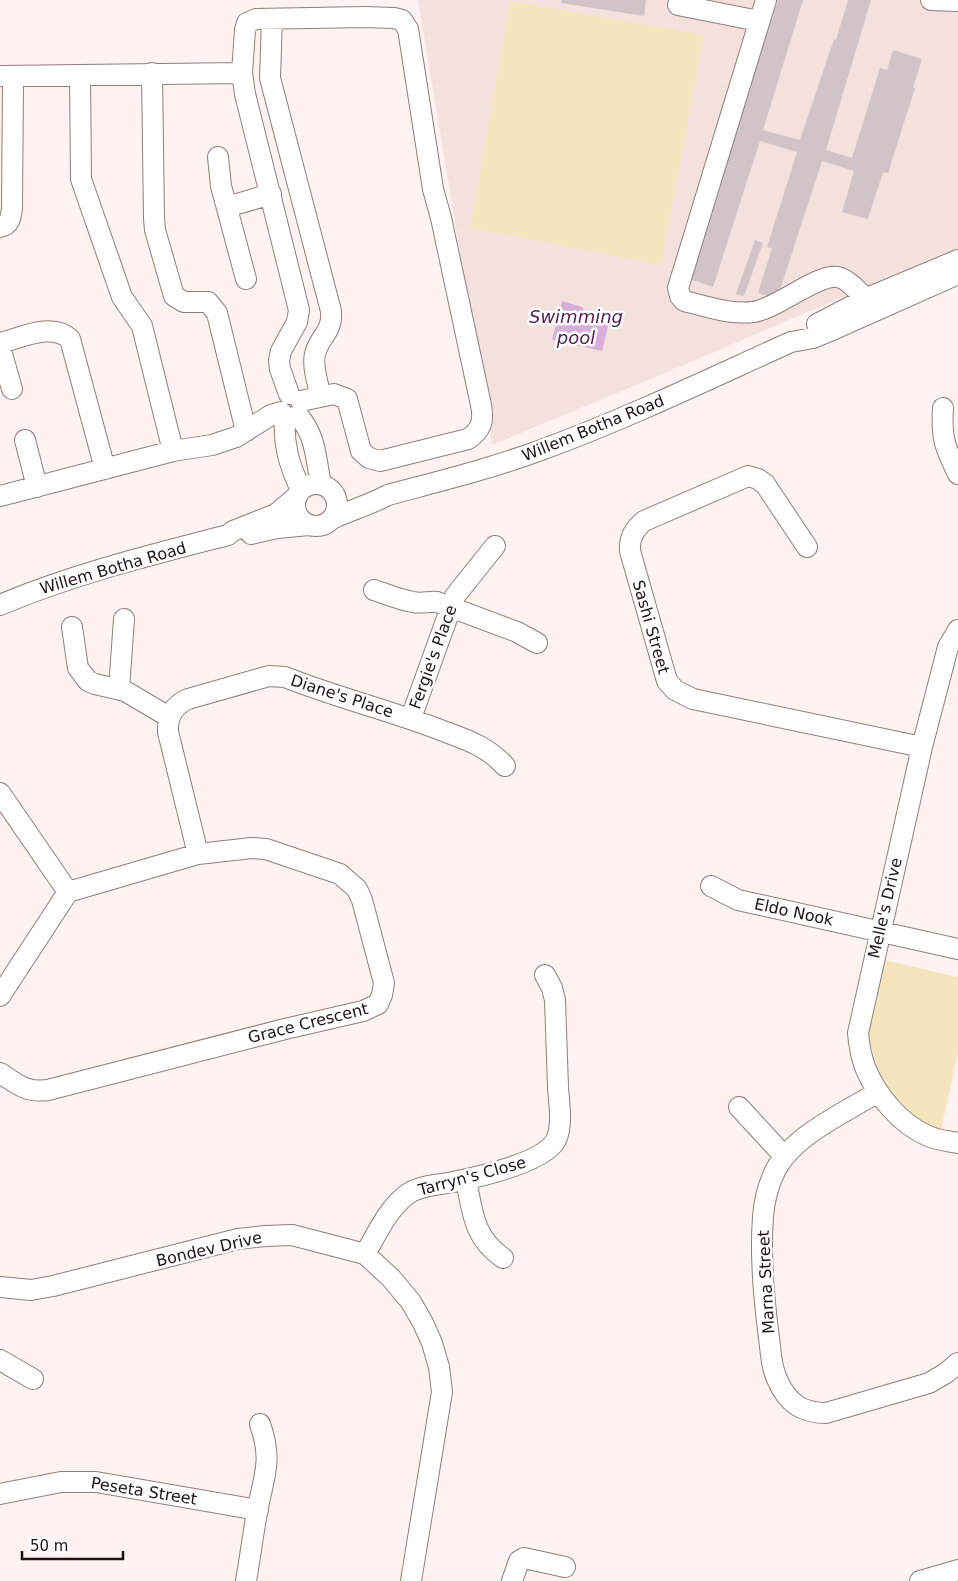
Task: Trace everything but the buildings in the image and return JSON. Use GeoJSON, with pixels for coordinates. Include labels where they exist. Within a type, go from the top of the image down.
{"type":"FeatureCollection","features":[{"type":"Feature","properties":{"kind":"street"},"geometry":{"type":"LineString","coordinates":[[766,0],[678,288],[680,296],[684,301],[736,313],[753,312],[764,310],[818,282],[839,277],[845,280],[865,299]]}},
{"type":"Feature","properties":{"kind":"street"},"geometry":{"type":"LineString","coordinates":[[931,0],[956,1]]}},
{"type":"Feature","properties":{"kind":"street"},"geometry":{"type":"LineString","coordinates":[[678,5],[759,21]]}},
{"type":"Feature","properties":{"kind":"street"},"geometry":{"type":"LineString","coordinates":[[0,496],[173,451],[212,445],[236,437],[271,415],[291,408],[321,396],[334,394],[346,399],[361,450],[369,458],[380,461],[468,439],[479,430],[483,416],[441,218],[433,189],[408,28],[402,20],[394,18],[256,19],[247,23],[245,30],[242,72],[245,94],[299,310],[297,322],[281,351],[280,369],[291,408],[310,432],[327,488],[338,505],[334,518],[322,526],[309,525],[298,516],[296,510],[295,503],[299,493],[307,485],[314,483],[327,488]]}},
{"type":"Feature","properties":{"kind":"street"},"geometry":{"type":"LineString","coordinates":[[272,19],[270,78],[329,304],[331,318],[330,326],[315,355],[321,396]]}},
{"type":"Feature","properties":{"kind":"street"},"geometry":{"type":"LineString","coordinates":[[0,227],[10,221],[12,208],[6,77],[242,72]]}},
{"type":"Feature","properties":{"kind":"street"},"geometry":{"type":"LineString","coordinates":[[152,73],[155,230],[174,296],[184,302],[208,302],[217,313],[246,431]]}},
{"type":"Feature","properties":{"kind":"street"},"geometry":{"type":"LineString","coordinates":[[80,75],[81,179],[122,297],[142,326],[173,451]]}},
{"type":"Feature","properties":{"kind":"street"},"geometry":{"type":"LineString","coordinates":[[218,157],[221,186],[246,279]]}},
{"type":"Feature","properties":{"kind":"street"},"geometry":{"type":"LineString","coordinates":[[227,207],[271,194]]}},
{"type":"Feature","properties":{"kind":"street"},"geometry":{"type":"LineString","coordinates":[[283,246],[311,236]]}},
{"type":"Feature","properties":{"kind":"street","name":"Willem Botha Road"},"geometry":{"type":"LineString","coordinates":[[791,342],[809,328],[865,299],[958,260]]}},
{"type":"Feature","properties":{"kind":"street","name":"Willem Botha Road"},"geometry":{"type":"LineString","coordinates":[[327,488],[358,495],[388,495],[486,469],[544,450],[791,342],[813,338],[958,274]]}},
{"type":"Feature","properties":{"kind":"street"},"geometry":{"type":"LineString","coordinates":[[0,344],[48,331],[58,331],[70,339],[105,469]]}},
{"type":"Feature","properties":{"kind":"street"},"geometry":{"type":"LineString","coordinates":[[0,347],[12,389]]}},
{"type":"Feature","properties":{"kind":"street"},"geometry":{"type":"LineString","coordinates":[[291,408],[284,435],[288,460],[299,493]]}},
{"type":"Feature","properties":{"kind":"street"},"geometry":{"type":"LineString","coordinates":[[943,408],[942,426],[944,443],[958,474]]}},
{"type":"Feature","properties":{"kind":"street"},"geometry":{"type":"LineString","coordinates":[[24,440],[37,487]]}},
{"type":"Feature","properties":{"kind":"street"},"geometry":{"type":"LineString","coordinates":[[288,460],[316,454]]}},
{"type":"Feature","properties":{"kind":"street","name":"Sashi Street"},"geometry":{"type":"LineString","coordinates":[[807,547],[764,484],[758,479],[748,476],[644,521],[638,526],[631,540],[630,551],[667,682],[675,690],[693,699],[922,748]]}},
{"type":"Feature","properties":{"kind":"street","name":"Willem Botha Road"},"geometry":{"type":"LineString","coordinates":[[228,535],[276,514],[287,506],[299,493]]}},
{"type":"Feature","properties":{"kind":"street","name":"Willem Botha Road"},"geometry":{"type":"LineString","coordinates":[[334,518],[355,508],[376,502],[388,495]]}},
{"type":"Feature","properties":{"kind":"street","name":"Willem Botha Road"},"geometry":{"type":"LineString","coordinates":[[0,605],[30,592],[106,567],[228,535],[247,535],[277,528],[309,525]]}},
{"type":"Feature","properties":{"kind":"street","name":"Fergie's Place"},"geometry":{"type":"LineString","coordinates":[[411,718],[453,602],[495,546]]}},
{"type":"Feature","properties":{"kind":"street"},"geometry":{"type":"LineString","coordinates":[[374,590],[416,603],[429,601],[453,602],[538,643]]}},
{"type":"Feature","properties":{"kind":"street"},"geometry":{"type":"LineString","coordinates":[[119,689],[124,619]]}},
{"type":"Feature","properties":{"kind":"street"},"geometry":{"type":"LineString","coordinates":[[72,627],[78,668],[88,681],[125,691],[169,717],[168,732],[198,854]]}},
{"type":"Feature","properties":{"kind":"street","name":"Melle's Drive"},"geometry":{"type":"LineString","coordinates":[[958,630],[948,647],[922,748],[858,1033],[865,1067],[878,1092],[896,1114],[921,1133],[958,1143]]}},
{"type":"Feature","properties":{"kind":"street","name":"Diane's Place"},"geometry":{"type":"LineString","coordinates":[[169,717],[181,702],[277,675],[411,718],[480,745],[494,754],[505,766]]}},
{"type":"Feature","properties":{"kind":"street"},"geometry":{"type":"LineString","coordinates":[[0,793],[68,892],[0,996]]}},
{"type":"Feature","properties":{"kind":"street","name":"Grace Crescent"},"geometry":{"type":"LineString","coordinates":[[0,1073],[26,1089],[48,1090],[285,1029],[363,1012],[378,1004],[382,995],[384,983],[382,970],[362,900],[357,889],[340,874],[266,850],[252,848],[198,854],[68,892]]}},
{"type":"Feature","properties":{"kind":"street","name":"Eldo Nook"},"geometry":{"type":"LineString","coordinates":[[711,886],[738,900],[958,949]]}},
{"type":"Feature","properties":{"kind":"street","name":"Tarryn's Close"},"geometry":{"type":"LineString","coordinates":[[365,1254],[389,1213],[409,1194],[418,1189],[466,1180],[529,1162],[550,1148],[556,1139],[559,1128],[559,1108],[555,1000],[552,988],[545,975]]}},
{"type":"Feature","properties":{"kind":"street","name":"Marna Street"},"geometry":{"type":"LineString","coordinates":[[878,1092],[802,1139],[784,1156],[770,1185],[762,1215],[764,1300],[776,1378],[788,1398],[799,1408],[812,1413],[826,1414],[929,1383],[958,1363]]}},
{"type":"Feature","properties":{"kind":"street"},"geometry":{"type":"LineString","coordinates":[[740,1107],[784,1156]]}},
{"type":"Feature","properties":{"kind":"street"},"geometry":{"type":"LineString","coordinates":[[466,1180],[475,1224],[484,1241],[503,1258]]}},
{"type":"Feature","properties":{"kind":"street","name":"Bondev Drive"},"geometry":{"type":"LineString","coordinates":[[0,1287],[31,1290],[54,1286],[238,1240],[265,1236],[292,1235],[365,1254],[391,1278],[411,1302],[432,1343],[439,1367],[442,1392],[411,1581]]}},
{"type":"Feature","properties":{"kind":"street"},"geometry":{"type":"LineString","coordinates":[[0,1360],[32,1379]]}},
{"type":"Feature","properties":{"kind":"street"},"geometry":{"type":"LineString","coordinates":[[246,1581],[267,1467],[265,1439],[260,1424]]}},
{"type":"Feature","properties":{"kind":"street","name":"Peseta Street"},"geometry":{"type":"LineString","coordinates":[[0,1494],[61,1482],[96,1482],[258,1510]]}},
{"type":"Feature","properties":{"kind":"street"},"geometry":{"type":"LineString","coordinates":[[512,1581],[519,1561],[524,1558],[565,1567]]}},
{"type":"Feature","properties":{"kind":"street"},"geometry":{"type":"LineString","coordinates":[[920,1581],[958,1570]]}},
{"type":"Feature","properties":{"kind":"shaded area"},"geometry":{"type":"Polygon","coordinates":[[[418,0],[958,0],[958,248],[492,445],[418,0]]]}},
{"type":"Feature","properties":{"kind":"shaded area"},"geometry":{"type":"Polygon","coordinates":[[[510,1],[704,35],[661,265],[470,228],[510,1]]]}},
{"type":"Feature","properties":{"kind":"shaded area"},"geometry":{"type":"Polygon","coordinates":[[[880,959],[958,977],[958,1053],[938,1143],[883,1089],[867,1032],[880,959]]]}},
{"type":"Feature","properties":{"kind":"water","name":"Swimming pool"},"geometry":{"type":"Polygon","coordinates":[[[562,301],[582,307],[585,311],[610,318],[602,351],[552,340],[562,301]]]}}]}
